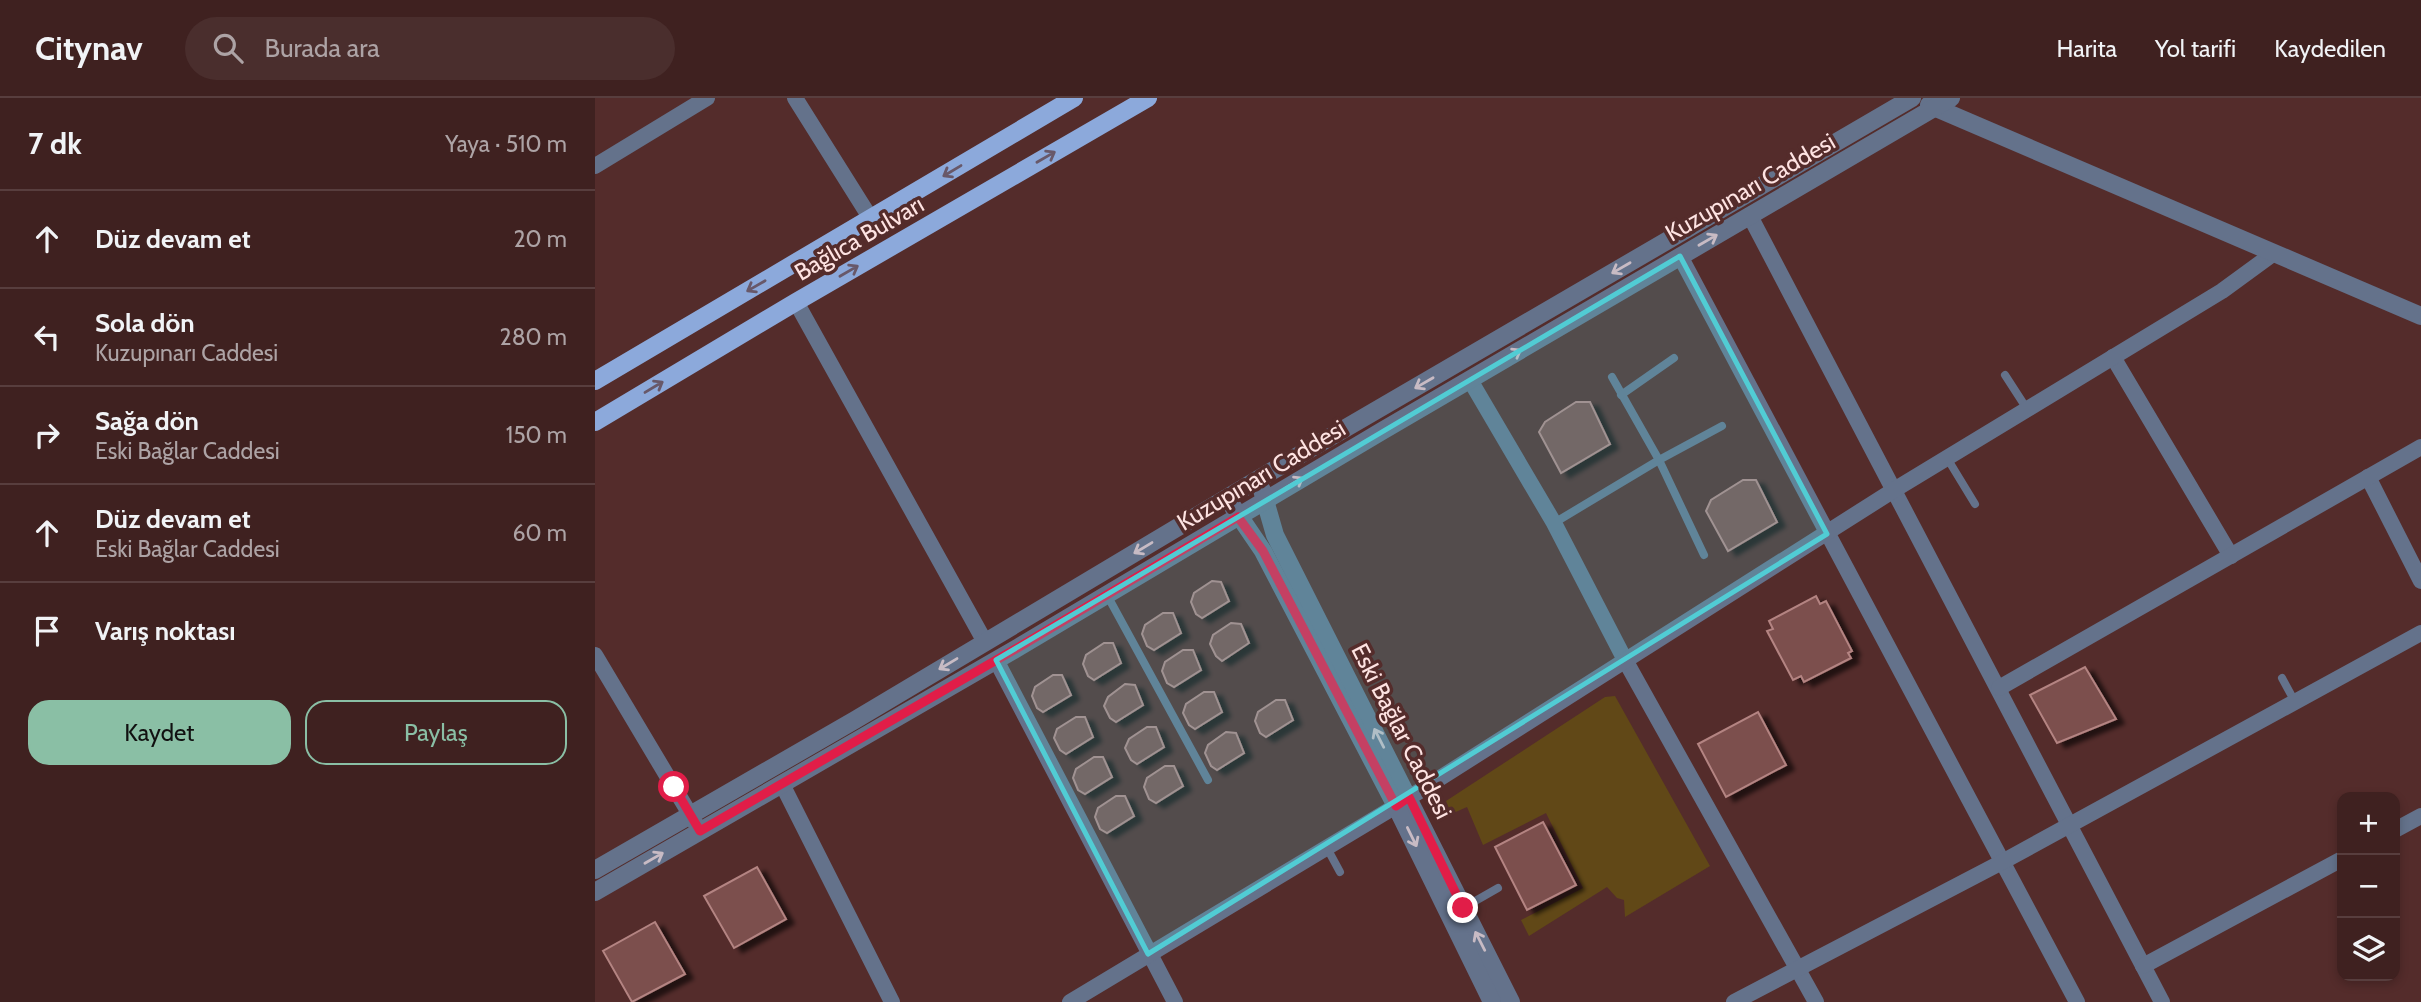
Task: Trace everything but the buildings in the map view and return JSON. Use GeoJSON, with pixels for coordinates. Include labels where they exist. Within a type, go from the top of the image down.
{"type":"FeatureCollection","features":[{"type":"Feature","properties":{"kind":"main road","name":"Bağlıca Bulvarı"},"geometry":{"type":"LineString","coordinates":[[595,381],[1074,98]]}},
{"type":"Feature","properties":{"kind":"main road","name":"Bağlıca Bulvarı"},"geometry":{"type":"LineString","coordinates":[[595,422],[796,302],[1149,98]]}},
{"type":"Feature","properties":{"kind":"street"},"geometry":{"type":"LineString","coordinates":[[595,166],[707,98]]}},
{"type":"Feature","properties":{"kind":"street"},"geometry":{"type":"LineString","coordinates":[[795,98],[871,219]]}},
{"type":"Feature","properties":{"kind":"street"},"geometry":{"type":"LineString","coordinates":[[1912,98],[2421,316]]}},
{"type":"Feature","properties":{"kind":"street","name":"Kuzupınarı Caddesi"},"geometry":{"type":"LineString","coordinates":[[595,870],[1912,98]]}},
{"type":"Feature","properties":{"kind":"street","name":"Kuzupınarı Caddesi"},"geometry":{"type":"LineString","coordinates":[[595,892],[996,660],[1951,98]]}},
{"type":"Feature","properties":{"kind":"street"},"geometry":{"type":"LineString","coordinates":[[1749,216],[2162,1002]]}},
{"type":"Feature","properties":{"kind":"street"},"geometry":{"type":"LineString","coordinates":[[1070,1002],[1403,802],[1894,490],[2222,291],[2274,253]]}},
{"type":"Feature","properties":{"kind":"street"},"geometry":{"type":"LineString","coordinates":[[1681,256],[2077,1002]]}},
{"type":"Feature","properties":{"kind":"street"},"geometry":{"type":"LineString","coordinates":[[796,302],[985,642]]}},
{"type":"Feature","properties":{"kind":"street"},"geometry":{"type":"LineString","coordinates":[[2113,357],[2231,555]]}},
{"type":"Feature","properties":{"kind":"street"},"geometry":{"type":"LineString","coordinates":[[1470,380],[1554,523],[1625,660],[1816,1002]]}},
{"type":"Feature","properties":{"kind":"street"},"geometry":{"type":"LineString","coordinates":[[1999,688],[2421,447]]}},
{"type":"Feature","properties":{"kind":"street"},"geometry":{"type":"LineString","coordinates":[[2368,477],[2421,582]]}},
{"type":"Feature","properties":{"kind":"street","name":"Eski Bağlar Caddesi"},"geometry":{"type":"LineString","coordinates":[[1257,480],[1267,499],[1275,535],[1403,802],[1492,1002]]}},
{"type":"Feature","properties":{"kind":"street","name":"Eski Bağlar Caddesi"},"geometry":{"type":"LineString","coordinates":[[1228,497],[1238,517],[1263,551],[1463,908],[1511,1002]]}},
{"type":"Feature","properties":{"kind":"street"},"geometry":{"type":"LineString","coordinates":[[1734,1002],[2004,861],[2421,634]]}},
{"type":"Feature","properties":{"kind":"street"},"geometry":{"type":"LineString","coordinates":[[595,655],[700,831]]}},
{"type":"Feature","properties":{"kind":"street"},"geometry":{"type":"LineString","coordinates":[[996,660],[1175,1002]]}},
{"type":"Feature","properties":{"kind":"street"},"geometry":{"type":"LineString","coordinates":[[782,784],[892,1002]]}},
{"type":"Feature","properties":{"kind":"street"},"geometry":{"type":"LineString","coordinates":[[2400,828],[2421,816]]}},
{"type":"Feature","properties":{"kind":"street"},"geometry":{"type":"LineString","coordinates":[[2143,966],[2337,862]]}},
{"type":"Feature","properties":{"kind":"lane"},"geometry":{"type":"LineString","coordinates":[[1621,395],[1674,358]]}},
{"type":"Feature","properties":{"kind":"lane"},"geometry":{"type":"LineString","coordinates":[[2005,376],[2027,409]]}},
{"type":"Feature","properties":{"kind":"lane"},"geometry":{"type":"LineString","coordinates":[[1612,377],[1659,460],[1704,555]]}},
{"type":"Feature","properties":{"kind":"lane"},"geometry":{"type":"LineString","coordinates":[[1554,523],[1722,426]]}},
{"type":"Feature","properties":{"kind":"lane"},"geometry":{"type":"LineString","coordinates":[[1947,458],[1975,504]]}},
{"type":"Feature","properties":{"kind":"lane"},"geometry":{"type":"LineString","coordinates":[[1107,595],[1208,780]]}},
{"type":"Feature","properties":{"kind":"lane"},"geometry":{"type":"LineString","coordinates":[[2282,678],[2295,702]]}},
{"type":"Feature","properties":{"kind":"lane"},"geometry":{"type":"LineString","coordinates":[[1327,848],[1340,872]]}},
{"type":"Feature","properties":{"kind":"lane"},"geometry":{"type":"LineString","coordinates":[[1463,908],[1498,888]]}},
{"type":"Feature","properties":{"kind":"highlighted area"},"geometry":{"type":"Polygon","coordinates":[[[1680,256],[1827,534],[1148,954],[996,660],[1680,256]]]}},
{"type":"Feature","properties":{"kind":"shaded area"},"geometry":{"type":"Polygon","coordinates":[[[1615,696],[1710,866],[1625,917],[1624,900],[1617,898],[1607,887],[1529,936],[1521,920],[1583,888],[1546,813],[1483,845],[1467,807],[1451,814],[1446,801],[1605,697],[1615,696]]]}},
{"type":"Feature","properties":{"kind":"route"},"geometry":{"type":"LineString","coordinates":[[674,787],[700,831],[1238,517],[1263,551],[1396,806],[1409,797],[1463,908]]}}]}
